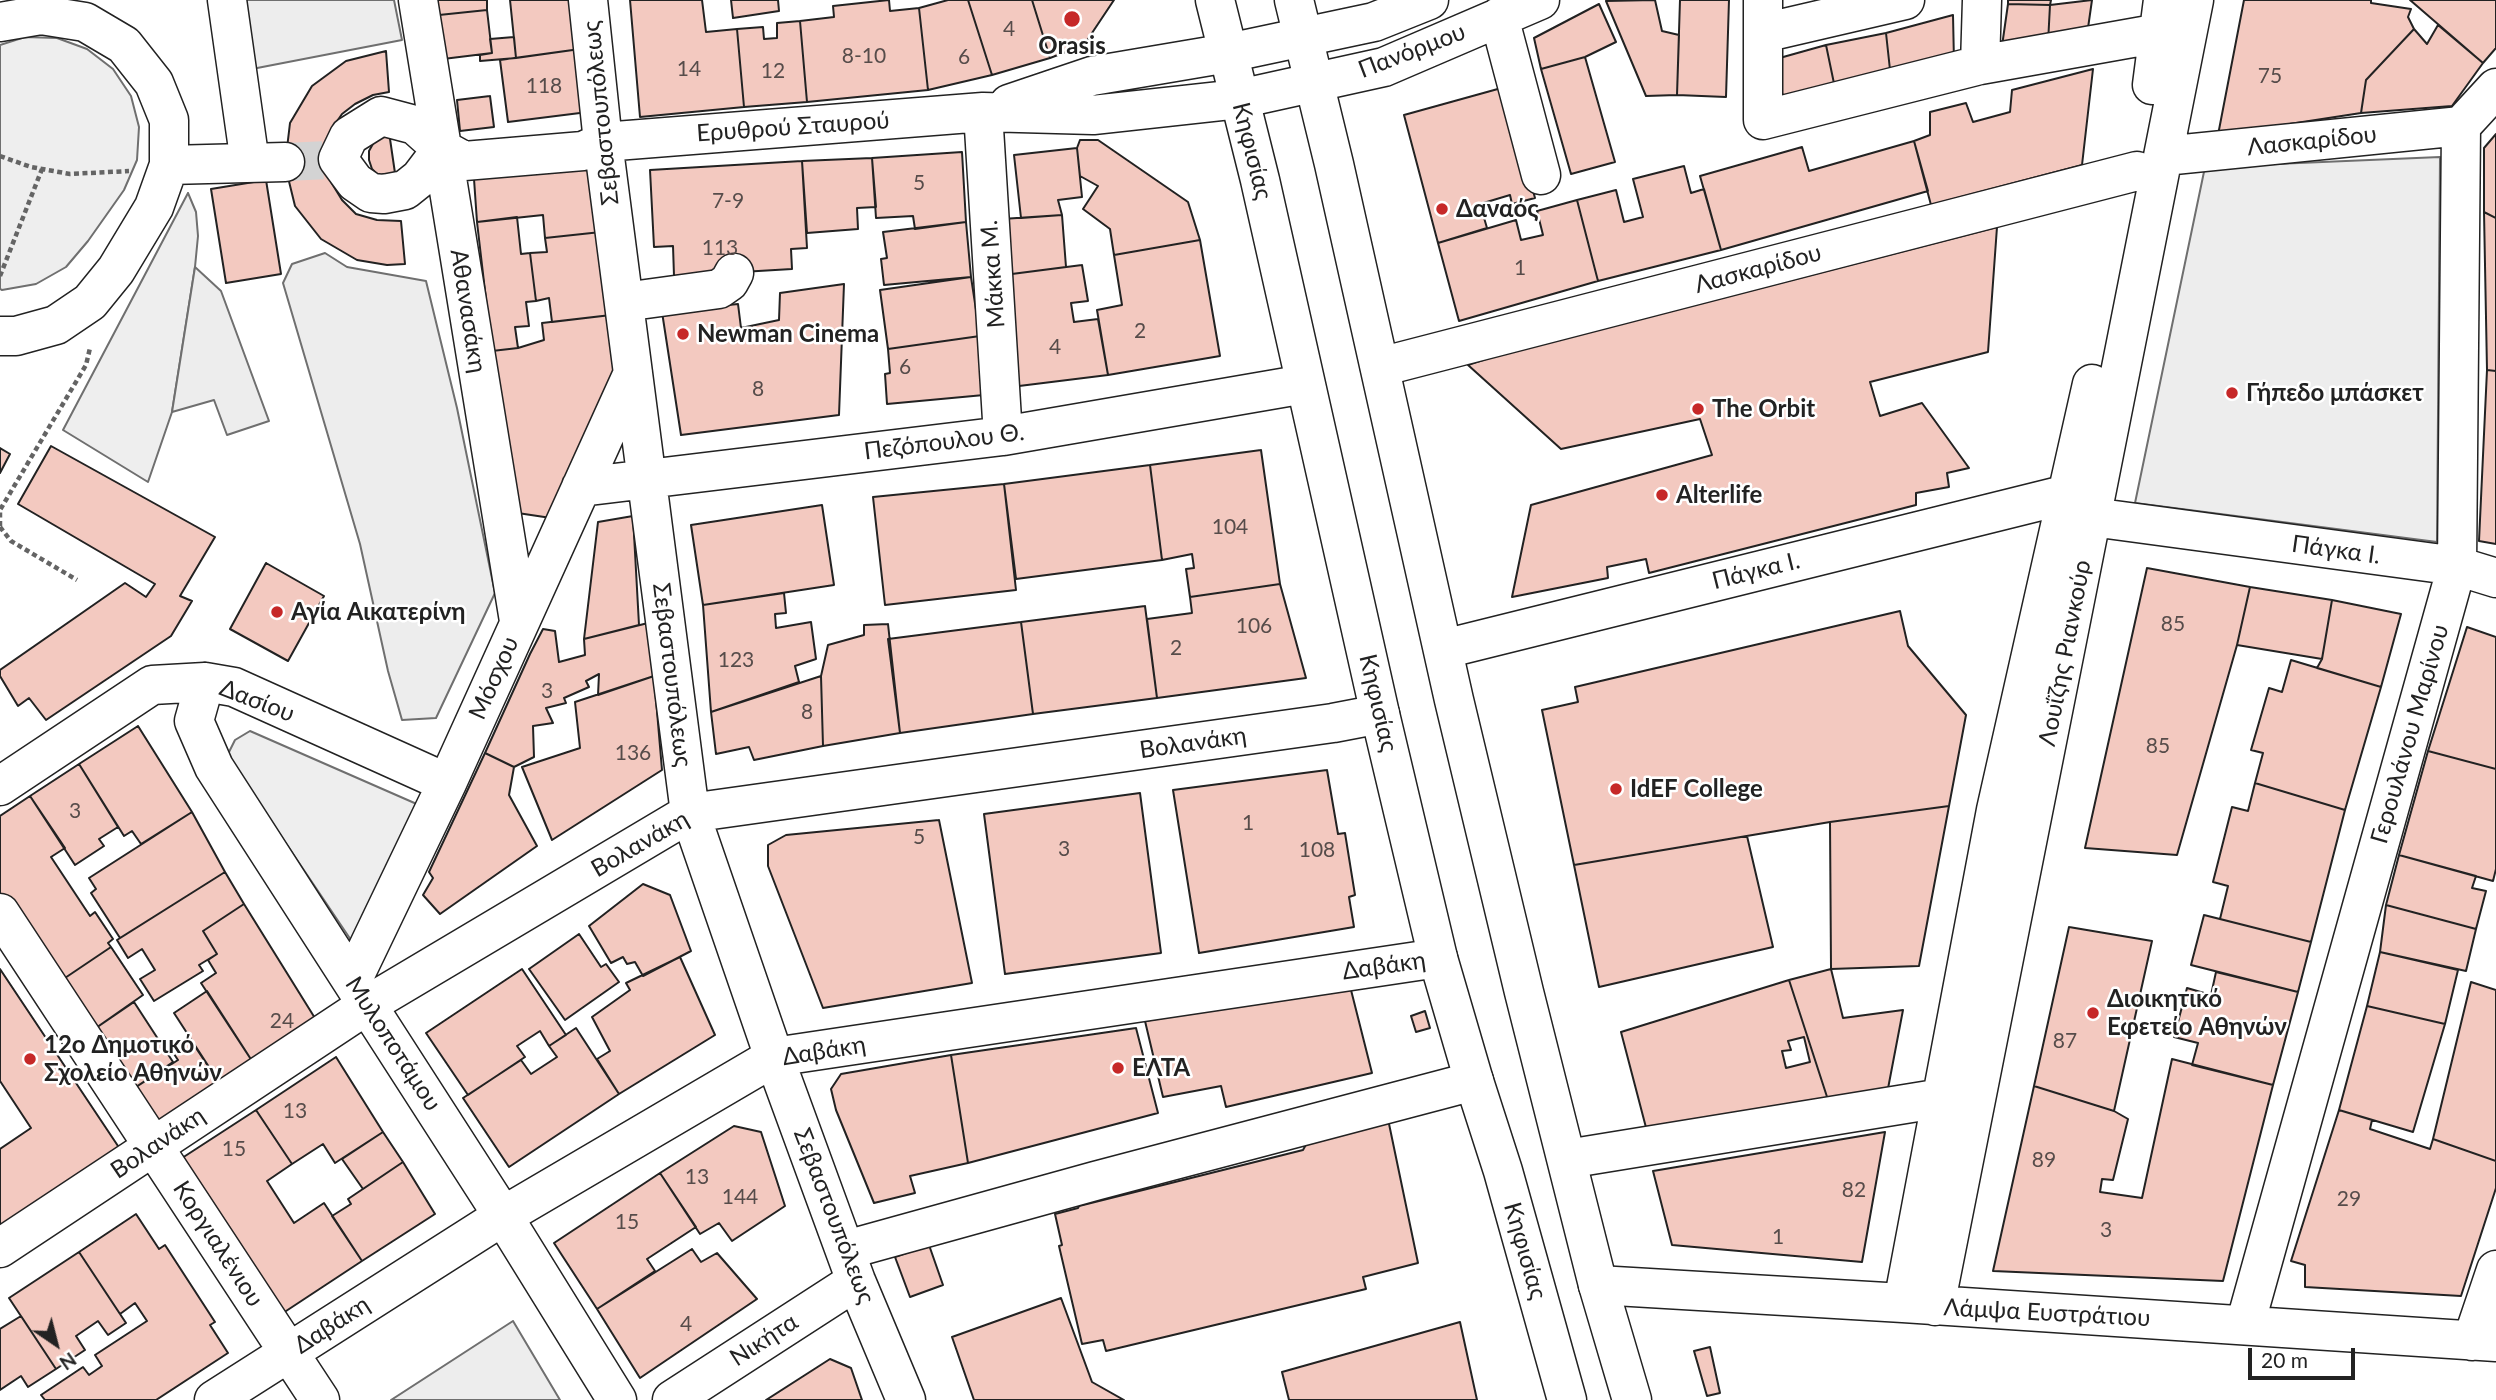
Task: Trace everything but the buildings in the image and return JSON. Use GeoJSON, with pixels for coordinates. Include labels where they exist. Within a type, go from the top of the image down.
{"type":"FeatureCollection","features":[{"type":"Feature","properties":{"kind":"street"},"geometry":{"type":"LineString","coordinates":[[169,165],[268,162],[227,0]]}},
{"type":"Feature","properties":{"kind":"street","name":"Αθανασάκη"},"geometry":{"type":"LineString","coordinates":[[418,0],[519,621]]}},
{"type":"Feature","properties":{"kind":"street","name":"Σεβαστουπόλεως"},"geometry":{"type":"LineString","coordinates":[[588,0],[603,142],[690,813],[851,1266],[906,1400]]}},
{"type":"Feature","properties":{"kind":"street","name":"Κηφισίας"},"geometry":{"type":"LineString","coordinates":[[1215,0],[1260,180],[1380,714],[1438,958],[1503,1171],[1567,1400]]}},
{"type":"Feature","properties":{"kind":"street"},"geometry":{"type":"LineString","coordinates":[[1294,0],[1517,965],[1598,1285],[1632,1400]]}},
{"type":"Feature","properties":{"kind":"street","name":"Πανόρμου"},"geometry":{"type":"LineString","coordinates":[[1228,53],[1374,22],[1429,0]]}},
{"type":"Feature","properties":{"kind":"street","name":"Πανόρμου"},"geometry":{"type":"LineString","coordinates":[[1239,99],[1384,67],[1540,0]]}},
{"type":"Feature","properties":{"kind":"street"},"geometry":{"type":"LineString","coordinates":[[1905,0],[1763,16],[1763,120],[2162,17]]}},
{"type":"Feature","properties":{"kind":"street"},"geometry":{"type":"LineString","coordinates":[[1980,65],[1982,0]]}},
{"type":"Feature","properties":{"kind":"street","name":"Λουΐζης Ριανκούρ"},"geometry":{"type":"LineString","coordinates":[[1919,1304],[2150,163],[2194,0]]}},
{"type":"Feature","properties":{"kind":"street"},"geometry":{"type":"LineString","coordinates":[[0,22],[41,15],[85,22],[124,45],[154,83],[169,120],[169,165],[154,207],[116,270],[90,302],[56,325],[16,336],[0,335]]}},
{"type":"Feature","properties":{"kind":"street"},"geometry":{"type":"LineString","coordinates":[[1499,17],[1541,175]]}},
{"type":"Feature","properties":{"kind":"street","name":"Λουΐζης Ριανκούρ"},"geometry":{"type":"LineString","coordinates":[[2150,163],[2162,17]]}},
{"type":"Feature","properties":{"kind":"street","name":"Ερυθρού Σταυρού"},"geometry":{"type":"LineString","coordinates":[[983,113],[1092,76],[1228,53]]}},
{"type":"Feature","properties":{"kind":"street"},"geometry":{"type":"LineString","coordinates":[[2461,126],[2496,88]]}},
{"type":"Feature","properties":{"kind":"street","name":"Ερυθρού Σταυρού"},"geometry":{"type":"LineString","coordinates":[[442,149],[461,142],[578,134],[603,142],[983,113],[1093,115],[1239,99]]}},
{"type":"Feature","properties":{"kind":"street","name":"Μάκκα Μ."},"geometry":{"type":"LineString","coordinates":[[983,113],[1003,436]]}},
{"type":"Feature","properties":{"kind":"street"},"geometry":{"type":"LineString","coordinates":[[381,116],[415,125],[442,149],[421,178],[405,190],[384,194],[371,193],[332,160],[349,136],[381,116]]}},
{"type":"Feature","properties":{"kind":"street","name":"Λασκαρίδου"},"geometry":{"type":"LineString","coordinates":[[1380,367],[2150,163],[2461,126]]}},
{"type":"Feature","properties":{"kind":"street","name":"Γερουλάνου Μαρίνου"},"geometry":{"type":"LineString","coordinates":[[2245,1325],[2457,566],[2461,126]]}},
{"type":"Feature","properties":{"kind":"street"},"geometry":{"type":"LineString","coordinates":[[624,302],[719,289],[729,282],[734,273]]}},
{"type":"Feature","properties":{"kind":"street","name":"Μόσχου"},"geometry":{"type":"LineString","coordinates":[[359,993],[447,783],[633,373]]}},
{"type":"Feature","properties":{"kind":"street","name":"Πεζόπουλου Θ."},"geometry":{"type":"LineString","coordinates":[[581,487],[1003,436],[1306,384]]}},
{"type":"Feature","properties":{"kind":"street","name":"Λουΐζης Ριανκούρ"},"geometry":{"type":"LineString","coordinates":[[1919,1304],[1942,1098],[1996,810],[2080,506]]}},
{"type":"Feature","properties":{"kind":"street","name":"Πάγκα Ι."},"geometry":{"type":"LineString","coordinates":[[1444,649],[2080,506],[2457,566],[2496,578]]}},
{"type":"Feature","properties":{"kind":"street","name":"Δασίου"},"geometry":{"type":"LineString","coordinates":[[0,786],[152,685],[205,682],[234,687],[447,783]]}},
{"type":"Feature","properties":{"kind":"street","name":"Μυλοποτάμου"},"geometry":{"type":"LineString","coordinates":[[205,682],[194,721],[214,767],[503,1216],[617,1400]]}},
{"type":"Feature","properties":{"kind":"street","name":"Βολανάκη"},"geometry":{"type":"LineString","coordinates":[[0,1248],[153,1146],[359,993],[690,813],[1334,723],[1380,714]]}},
{"type":"Feature","properties":{"kind":"street","name":"Κοργιαλένιου"},"geometry":{"type":"LineString","coordinates":[[0,913],[320,1400]]}},
{"type":"Feature","properties":{"kind":"street","name":"Δαβάκη"},"geometry":{"type":"LineString","coordinates":[[214,1400],[503,1216],[775,1057],[1438,958]]}},
{"type":"Feature","properties":{"kind":"street","name":"Νικήτα"},"geometry":{"type":"LineString","coordinates":[[672,1400],[851,1266],[1095,1181],[1474,1081]]}},
{"type":"Feature","properties":{"kind":"street"},"geometry":{"type":"LineString","coordinates":[[1567,1158],[1942,1098]]}},
{"type":"Feature","properties":{"kind":"street"},"geometry":{"type":"LineString","coordinates":[[2484,1342],[2496,1270]]}},
{"type":"Feature","properties":{"kind":"street","name":"Λάμψα Ευστράτιου"},"geometry":{"type":"LineString","coordinates":[[1598,1285],[2484,1342]]}},
{"type":"Feature","properties":{"kind":"path"},"geometry":{"type":"LineString","coordinates":[[0,156],[42,169],[70,174],[128,171]]}},
{"type":"Feature","properties":{"kind":"path"},"geometry":{"type":"LineString","coordinates":[[0,276],[42,169]]}},
{"type":"Feature","properties":{"kind":"path"},"geometry":{"type":"LineString","coordinates":[[77,580],[10,541],[0,526],[0,510],[86,365],[94,331],[90,302]]}},
{"type":"Feature","properties":{"kind":"shaded area"},"geometry":{"type":"Polygon","coordinates":[[[239,0],[394,0],[402,40],[252,69],[239,0]]]}},
{"type":"Feature","properties":{"kind":"shaded area"},"geometry":{"type":"Polygon","coordinates":[[[25,37],[57,38],[87,49],[113,69],[131,96],[139,127],[137,160],[124,190],[66,267],[36,284],[2,290],[0,45],[25,37]]]}},
{"type":"Feature","properties":{"kind":"shaded area"},"geometry":{"type":"Polygon","coordinates":[[[2440,157],[2437,542],[2135,503],[2205,167],[2440,157]]]}},
{"type":"Feature","properties":{"kind":"shaded area"},"geometry":{"type":"Polygon","coordinates":[[[188,193],[196,212],[198,236],[195,267],[172,412],[148,482],[63,430],[188,193]]]}},
{"type":"Feature","properties":{"kind":"shaded area"},"geometry":{"type":"Polygon","coordinates":[[[325,253],[347,267],[426,281],[457,408],[495,593],[436,718],[402,720],[388,671],[360,544],[283,283],[292,264],[325,253]]]}},
{"type":"Feature","properties":{"kind":"shaded area"},"geometry":{"type":"Polygon","coordinates":[[[195,267],[221,291],[269,421],[227,435],[214,400],[172,412],[195,267]]]}},
{"type":"Feature","properties":{"kind":"shaded area"},"geometry":{"type":"Polygon","coordinates":[[[250,731],[419,805],[353,943],[227,756],[235,740],[250,731]]]}},
{"type":"Feature","properties":{"kind":"shaded area"},"geometry":{"type":"Polygon","coordinates":[[[513,1321],[560,1400],[391,1400],[513,1321]]]}},
{"type":"Feature","properties":{"kind":"tunnel"},"geometry":{"type":"LineString","coordinates":[[285,162],[326,160]]}},
{"type":"Feature","properties":{"kind":"place","name":"Orasis"},"geometry":{"type":"Point","coordinates":[1072,19]}},
{"type":"Feature","properties":{"kind":"place","name":"Δαναός"},"geometry":{"type":"Point","coordinates":[1442,209]}},
{"type":"Feature","properties":{"kind":"place","name":"Newman Cinema"},"geometry":{"type":"Point","coordinates":[683,334]}},
{"type":"Feature","properties":{"kind":"place","name":"Γήπεδο μπάσκετ"},"geometry":{"type":"Point","coordinates":[2232,393]}},
{"type":"Feature","properties":{"kind":"place","name":"The Orbit"},"geometry":{"type":"Point","coordinates":[1698,409]}},
{"type":"Feature","properties":{"kind":"place","name":"Alterlife"},"geometry":{"type":"Point","coordinates":[1662,495]}},
{"type":"Feature","properties":{"kind":"place","name":"Αγία Αικατερίνη"},"geometry":{"type":"Point","coordinates":[277,612]}},
{"type":"Feature","properties":{"kind":"place","name":"IdEF College"},"geometry":{"type":"Point","coordinates":[1616,789]}},
{"type":"Feature","properties":{"kind":"place","name":"Διοικητικό Εφετείο Αθηνών"},"geometry":{"type":"Point","coordinates":[2093,1013]}},
{"type":"Feature","properties":{"kind":"place","name":"12ο Δημοτικό Σχολείο Αθηνών"},"geometry":{"type":"Point","coordinates":[30,1059]}},
{"type":"Feature","properties":{"kind":"place","name":"ΕΛΤΑ"},"geometry":{"type":"Point","coordinates":[1118,1068]}}]}
